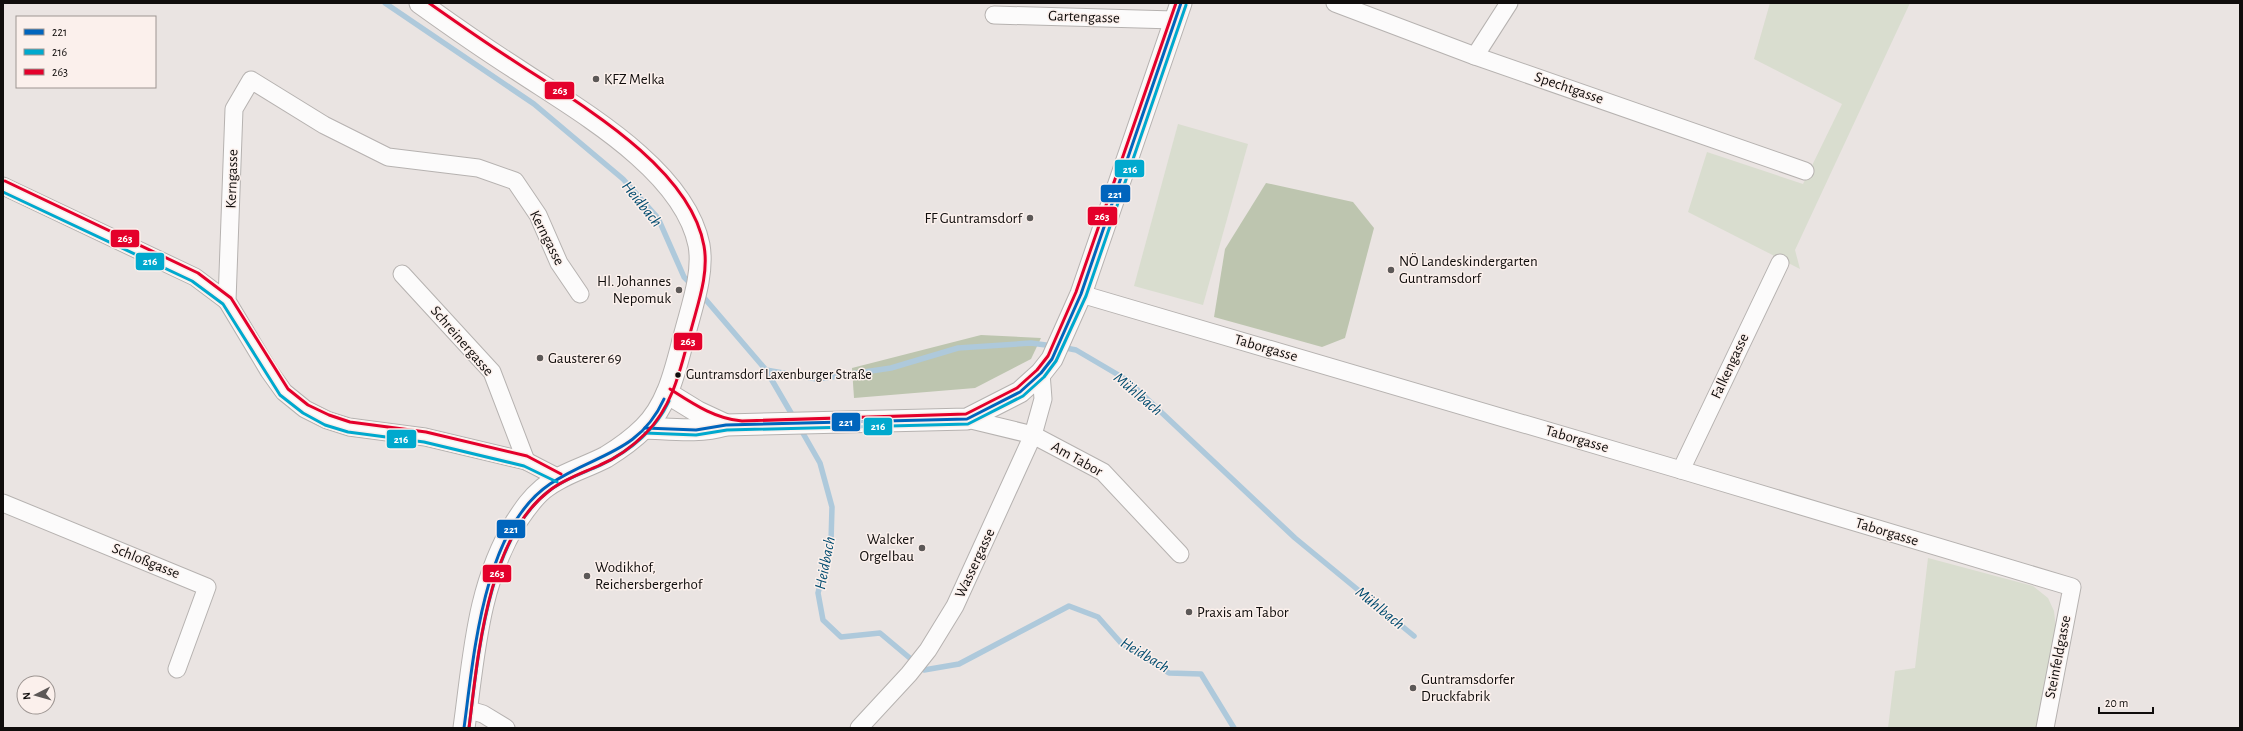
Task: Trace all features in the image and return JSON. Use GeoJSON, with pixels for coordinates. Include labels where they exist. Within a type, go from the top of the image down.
{"type":"FeatureCollection","features":[{"type":"Feature","properties":{"kind":"street"},"geometry":{"type":"LineString","coordinates":[[420,3],[468,37],[594,120],[639,155],[674,193],[691,218],[699,246],[699,271],[691,310],[660,411],[645,428],[606,457],[559,478],[543,489],[527,504],[504,541],[489,577],[479,616],[472,654],[465,718],[483,714],[506,728]]}},
{"type":"Feature","properties":{"kind":"street","name":"Spechtgasse"},"geometry":{"type":"LineString","coordinates":[[1334,3],[1475,56],[1805,171]]}},
{"type":"Feature","properties":{"kind":"street"},"geometry":{"type":"LineString","coordinates":[[1475,56],[1509,3]]}},
{"type":"Feature","properties":{"kind":"street"},"geometry":{"type":"LineString","coordinates":[[645,428],[710,430],[726,425],[967,419],[1020,392],[1047,366],[1063,336],[1081,294],[1178,12]]}},
{"type":"Feature","properties":{"kind":"street","name":"Gartengasse"},"geometry":{"type":"LineString","coordinates":[[994,15],[1178,12]]}},
{"type":"Feature","properties":{"kind":"street","name":"Kerngasse"},"geometry":{"type":"LineString","coordinates":[[227,300],[234,109],[251,80],[324,125],[388,157],[478,168],[515,181],[538,215],[558,263],[580,294]]}},
{"type":"Feature","properties":{"kind":"street"},"geometry":{"type":"LineString","coordinates":[[3,186],[195,277],[227,300],[280,387],[305,409],[327,420],[349,427],[425,437],[526,461],[559,478]]}},
{"type":"Feature","properties":{"kind":"street","name":"Falkengasse"},"geometry":{"type":"LineString","coordinates":[[1681,470],[1780,263]]}},
{"type":"Feature","properties":{"kind":"street","name":"Schreinergasse"},"geometry":{"type":"LineString","coordinates":[[402,274],[492,372],[526,461]]}},
{"type":"Feature","properties":{"kind":"street","name":"Taborgasse"},"geometry":{"type":"LineString","coordinates":[[1081,294],[1681,470],[2072,587]]}},
{"type":"Feature","properties":{"kind":"street","name":"Wassergasse"},"geometry":{"type":"LineString","coordinates":[[859,728],[909,674],[928,650],[955,606],[1033,435],[1043,399],[1047,366]]}},
{"type":"Feature","properties":{"kind":"street"},"geometry":{"type":"LineString","coordinates":[[666,393],[698,412],[726,425]]}},
{"type":"Feature","properties":{"kind":"street","name":"Am Tabor"},"geometry":{"type":"LineString","coordinates":[[967,419],[1033,435],[1103,472],[1180,554]]}},
{"type":"Feature","properties":{"kind":"street","name":"Schloßgasse"},"geometry":{"type":"LineString","coordinates":[[3,503],[207,587],[177,669]]}},
{"type":"Feature","properties":{"kind":"street","name":"Steinfeldgasse"},"geometry":{"type":"LineString","coordinates":[[2045,728],[2072,587]]}},
{"type":"Feature","properties":{"kind":"shaded area"},"geometry":{"type":"Polygon","coordinates":[[[1770,3],[1910,3],[1795,250],[1800,269],[1688,212],[1707,152],[1803,184],[1842,104],[1754,59],[1770,3]]]}},
{"type":"Feature","properties":{"kind":"shaded area"},"geometry":{"type":"Polygon","coordinates":[[[1178,124],[1248,144],[1203,305],[1134,286],[1178,124]]]}},
{"type":"Feature","properties":{"kind":"shaded area"},"geometry":{"type":"Polygon","coordinates":[[[1928,558],[2033,586],[2048,598],[2054,611],[2056,629],[2036,728],[1888,728],[1895,671],[1915,668],[1928,558]]]}},
{"type":"Feature","properties":{"kind":"green space"},"geometry":{"type":"Polygon","coordinates":[[[1266,183],[1353,202],[1374,228],[1345,338],[1322,347],[1214,317],[1225,249],[1266,183]]]}},
{"type":"Feature","properties":{"kind":"green space"},"geometry":{"type":"Polygon","coordinates":[[[981,335],[1041,338],[1031,359],[975,388],[854,398],[852,368],[981,335]]]}},
{"type":"Feature","properties":{"kind":"waterway","name":"Heidbach"},"geometry":{"type":"LineString","coordinates":[[385,3],[534,104],[623,179],[658,218],[684,277],[693,286]]}},
{"type":"Feature","properties":{"kind":"waterway","name":"Heidbach"},"geometry":{"type":"LineString","coordinates":[[700,293],[766,370],[794,418]]}},
{"type":"Feature","properties":{"kind":"waterway","name":"Mühlbach"},"geometry":{"type":"LineString","coordinates":[[766,370],[817,379],[891,368],[958,348],[1031,343],[1053,346]]}},
{"type":"Feature","properties":{"kind":"waterway","name":"Mühlbach"},"geometry":{"type":"LineString","coordinates":[[1061,347],[1076,350],[1127,380],[1295,538],[1414,636]]}},
{"type":"Feature","properties":{"kind":"waterway","name":"Heidbach"},"geometry":{"type":"LineString","coordinates":[[800,428],[820,463],[832,507],[831,542],[818,593],[823,620],[841,637],[880,633],[924,670],[959,664],[1069,606],[1098,617],[1121,643],[1169,673],[1201,674],[1234,728]]}},
{"type":"Feature","properties":{"kind":"transit line","name":"263"},"geometry":{"type":"LineString","coordinates":[[429,3],[596,115],[626,138],[653,162],[677,189],[694,216],[704,246],[705,257],[702,288],[680,371],[670,398],[656,422],[641,438],[619,455],[567,480],[549,491],[528,512],[512,538],[499,568],[489,600],[482,634],[469,728]]}},
{"type":"Feature","properties":{"kind":"transit line","name":"263"},"geometry":{"type":"LineString","coordinates":[[670,389],[704,410],[732,420],[742,421],[966,414],[1017,388],[1037,370],[1048,356],[1076,292],[1176,3]]}},
{"type":"Feature","properties":{"kind":"transit line","name":"221"},"geometry":{"type":"LineString","coordinates":[[645,428],[696,430],[726,425],[967,419],[1020,392],[1041,373],[1052,359],[1081,294],[1181,3]]}},
{"type":"Feature","properties":{"kind":"transit line","name":"216"},"geometry":{"type":"LineString","coordinates":[[645,433],[696,435],[727,430],[968,424],[1023,396],[1044,377],[1056,361],[1086,296],[1186,5]]}},
{"type":"Feature","properties":{"kind":"transit line","name":"263"},"geometry":{"type":"LineString","coordinates":[[5,181],[198,273],[231,298],[288,389],[308,405],[329,415],[350,422],[426,432],[527,456],[561,474]]}},
{"type":"Feature","properties":{"kind":"transit line","name":"216"},"geometry":{"type":"LineString","coordinates":[[3,192],[192,281],[223,304],[280,395],[303,413],[325,425],[348,432],[424,442],[524,466],[557,482]]}},
{"type":"Feature","properties":{"kind":"transit line","name":"221"},"geometry":{"type":"LineString","coordinates":[[464,728],[472,665],[486,596],[496,562],[510,531],[527,504],[550,484],[614,451],[629,442],[642,431],[654,417],[664,399]]}},
{"type":"Feature","properties":{"kind":"transit line","name":"216"},"geometry":{"type":"LineString","coordinates":[[469,728],[482,632],[500,565],[514,534],[531,508],[558,484],[599,466],[640,440],[656,422],[669,401]]}},
{"type":"Feature","properties":{"kind":"place","name":"KFZ Melka"},"geometry":{"type":"Point","coordinates":[596,79]}},
{"type":"Feature","properties":{"kind":"place","name":"FF Guntramsdorf"},"geometry":{"type":"Point","coordinates":[1030,218]}},
{"type":"Feature","properties":{"kind":"place","name":"NÖ Landeskindergarten Guntramsdorf"},"geometry":{"type":"Point","coordinates":[1391,270]}},
{"type":"Feature","properties":{"kind":"place","name":"Hl. Johannes Nepomuk"},"geometry":{"type":"Point","coordinates":[679,290]}},
{"type":"Feature","properties":{"kind":"place","name":"Gausterer 69"},"geometry":{"type":"Point","coordinates":[540,358]}},
{"type":"Feature","properties":{"kind":"place","name":"Guntramsdorf Laxenburger Straße"},"geometry":{"type":"Point","coordinates":[678,375]}},
{"type":"Feature","properties":{"kind":"place","name":"Walcker Orgelbau"},"geometry":{"type":"Point","coordinates":[922,548]}},
{"type":"Feature","properties":{"kind":"place","name":"Wodikhof, Reichersbergerhof"},"geometry":{"type":"Point","coordinates":[587,576]}},
{"type":"Feature","properties":{"kind":"place","name":"Praxis am Tabor"},"geometry":{"type":"Point","coordinates":[1189,612]}},
{"type":"Feature","properties":{"kind":"place","name":"Guntramsdorfer Druckfabrik"},"geometry":{"type":"Point","coordinates":[1413,688]}}]}
